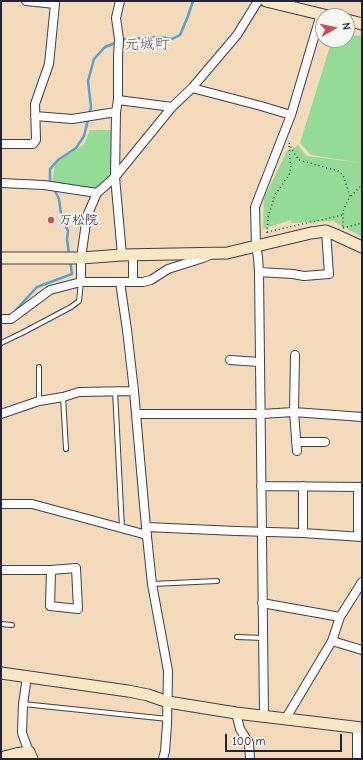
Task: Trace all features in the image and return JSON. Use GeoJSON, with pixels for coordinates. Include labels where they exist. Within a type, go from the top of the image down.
{"type":"FeatureCollection","features":[{"type":"Feature","properties":{"kind":"street"},"geometry":{"type":"LineString","coordinates":[[1,144],[34,144],[36,140],[35,104],[49,64],[55,2],[26,1]]}},
{"type":"Feature","properties":{"kind":"street"},"geometry":{"type":"LineString","coordinates":[[120,1],[116,18],[119,39],[115,177],[122,255]]}},
{"type":"Feature","properties":{"kind":"street"},"geometry":{"type":"LineString","coordinates":[[81,282],[81,258],[87,216],[97,193],[115,177],[172,107],[192,88],[237,35],[258,1]]}},
{"type":"Feature","properties":{"kind":"street"},"geometry":{"type":"LineString","coordinates":[[266,1],[315,13]]}},
{"type":"Feature","properties":{"kind":"street"},"geometry":{"type":"LineString","coordinates":[[264,716],[258,257],[263,240],[255,207],[291,115],[315,42]]}},
{"type":"Feature","properties":{"kind":"street"},"geometry":{"type":"LineString","coordinates":[[192,88],[291,115]]}},
{"type":"Feature","properties":{"kind":"street"},"geometry":{"type":"LineString","coordinates":[[118,100],[172,107]]}},
{"type":"Feature","properties":{"kind":"street"},"geometry":{"type":"LineString","coordinates":[[36,116],[72,119],[116,112]]}},
{"type":"Feature","properties":{"kind":"street"},"geometry":{"type":"LineString","coordinates":[[1,183],[44,185],[97,193]]}},
{"type":"Feature","properties":{"kind":"street"},"geometry":{"type":"LineString","coordinates":[[259,272],[304,276],[329,274],[326,231]]}},
{"type":"Feature","properties":{"kind":"street"},"geometry":{"type":"LineString","coordinates":[[1,258],[81,258],[122,255],[227,253],[263,240],[326,231],[336,234],[342,233],[362,247]]}},
{"type":"Feature","properties":{"kind":"street"},"geometry":{"type":"LineString","coordinates":[[1,319],[11,319],[50,290],[81,282],[143,282],[151,280],[168,269],[213,254]]}},
{"type":"Feature","properties":{"kind":"street"},"geometry":{"type":"LineString","coordinates":[[133,255],[133,282]]}},
{"type":"Feature","properties":{"kind":"street"},"geometry":{"type":"LineString","coordinates":[[120,282],[134,390],[152,584],[168,671],[168,719],[163,759]]}},
{"type":"Feature","properties":{"kind":"street"},"geometry":{"type":"LineString","coordinates":[[295,355],[294,412],[297,451]]}},
{"type":"Feature","properties":{"kind":"street"},"geometry":{"type":"LineString","coordinates":[[230,360],[259,362]]}},
{"type":"Feature","properties":{"kind":"street"},"geometry":{"type":"LineString","coordinates":[[1,414],[39,401],[63,397],[79,392],[134,390]]}},
{"type":"Feature","properties":{"kind":"street"},"geometry":{"type":"LineString","coordinates":[[136,414],[261,414],[294,412],[362,417]]}},
{"type":"Feature","properties":{"kind":"street"},"geometry":{"type":"LineString","coordinates":[[296,442],[325,442]]}},
{"type":"Feature","properties":{"kind":"street"},"geometry":{"type":"LineString","coordinates":[[1,504],[32,504],[122,528],[146,531],[360,535],[360,487],[261,486]]}},
{"type":"Feature","properties":{"kind":"street"},"geometry":{"type":"LineString","coordinates":[[303,533],[304,486]]}},
{"type":"Feature","properties":{"kind":"street"},"geometry":{"type":"LineString","coordinates":[[1,570],[50,570],[76,568],[78,609],[50,606],[50,570]]}},
{"type":"Feature","properties":{"kind":"street"},"geometry":{"type":"LineString","coordinates":[[286,718],[332,641],[340,617],[362,582]]}},
{"type":"Feature","properties":{"kind":"street"},"geometry":{"type":"LineString","coordinates":[[262,603],[340,617]]}},
{"type":"Feature","properties":{"kind":"street"},"geometry":{"type":"LineString","coordinates":[[332,641],[362,650]]}},
{"type":"Feature","properties":{"kind":"street"},"geometry":{"type":"LineString","coordinates":[[1,673],[128,691],[148,695],[168,702],[236,713],[360,728],[357,759]]}},
{"type":"Feature","properties":{"kind":"street"},"geometry":{"type":"LineString","coordinates":[[1,758],[31,755],[22,733],[23,704],[27,676]]}},
{"type":"Feature","properties":{"kind":"street"},"geometry":{"type":"LineString","coordinates":[[236,713],[240,729],[249,744],[250,759]]}},
{"type":"Feature","properties":{"kind":"lane"},"geometry":{"type":"LineString","coordinates":[[1,343],[71,307],[78,301],[81,282]]}},
{"type":"Feature","properties":{"kind":"lane"},"geometry":{"type":"LineString","coordinates":[[39,366],[39,401]]}},
{"type":"Feature","properties":{"kind":"lane"},"geometry":{"type":"LineString","coordinates":[[115,391],[122,528]]}},
{"type":"Feature","properties":{"kind":"lane"},"geometry":{"type":"LineString","coordinates":[[63,397],[66,449]]}},
{"type":"Feature","properties":{"kind":"lane"},"geometry":{"type":"LineString","coordinates":[[152,584],[217,581]]}},
{"type":"Feature","properties":{"kind":"lane"},"geometry":{"type":"LineString","coordinates":[[1,624],[12,625]]}},
{"type":"Feature","properties":{"kind":"lane"},"geometry":{"type":"LineString","coordinates":[[237,637],[263,638]]}},
{"type":"Feature","properties":{"kind":"lane"},"geometry":{"type":"LineString","coordinates":[[23,704],[168,719]]}},
{"type":"Feature","properties":{"kind":"path"},"geometry":{"type":"LineString","coordinates":[[263,240],[275,195],[289,175],[291,167],[288,141],[299,160],[338,171],[343,175],[348,186],[350,196],[343,211],[342,233],[362,223]]}},
{"type":"Feature","properties":{"kind":"path"},"geometry":{"type":"LineString","coordinates":[[349,197],[362,185]]}},
{"type":"Feature","properties":{"kind":"path"},"geometry":{"type":"LineString","coordinates":[[263,240],[343,215]]}},
{"type":"Feature","properties":{"kind":"green space"},"geometry":{"type":"Polygon","coordinates":[[[355,36],[362,36],[362,163],[311,155],[300,143],[330,48],[355,48],[355,36]]]}},
{"type":"Feature","properties":{"kind":"green space"},"geometry":{"type":"Polygon","coordinates":[[[90,130],[113,130],[113,177],[96,191],[52,185],[55,164],[84,144],[90,130]]]}},
{"type":"Feature","properties":{"kind":"green space"},"geometry":{"type":"Polygon","coordinates":[[[298,145],[307,156],[362,163],[362,237],[333,221],[292,223],[291,220],[263,229],[264,198],[287,151],[298,145]]]}},
{"type":"Feature","properties":{"kind":"waterway"},"geometry":{"type":"LineString","coordinates":[[52,185],[50,181],[50,169],[58,160],[76,148],[84,136],[91,107],[88,81],[94,59],[105,47],[125,39],[161,37],[172,39],[180,35],[193,1]]}},
{"type":"Feature","properties":{"kind":"waterway"},"geometry":{"type":"LineString","coordinates":[[54,189],[59,199],[61,214],[68,231],[67,239],[69,255]]}},
{"type":"Feature","properties":{"kind":"waterway"},"geometry":{"type":"LineString","coordinates":[[14,312],[37,287],[72,274],[70,260]]}},
{"type":"Feature","properties":{"kind":"place","name":"万松院"},"geometry":{"type":"Point","coordinates":[51,220]}},
{"type":"Feature","properties":{"kind":"district","name":"元城町"},"geometry":{"type":"Point","coordinates":[147,45]}}]}
